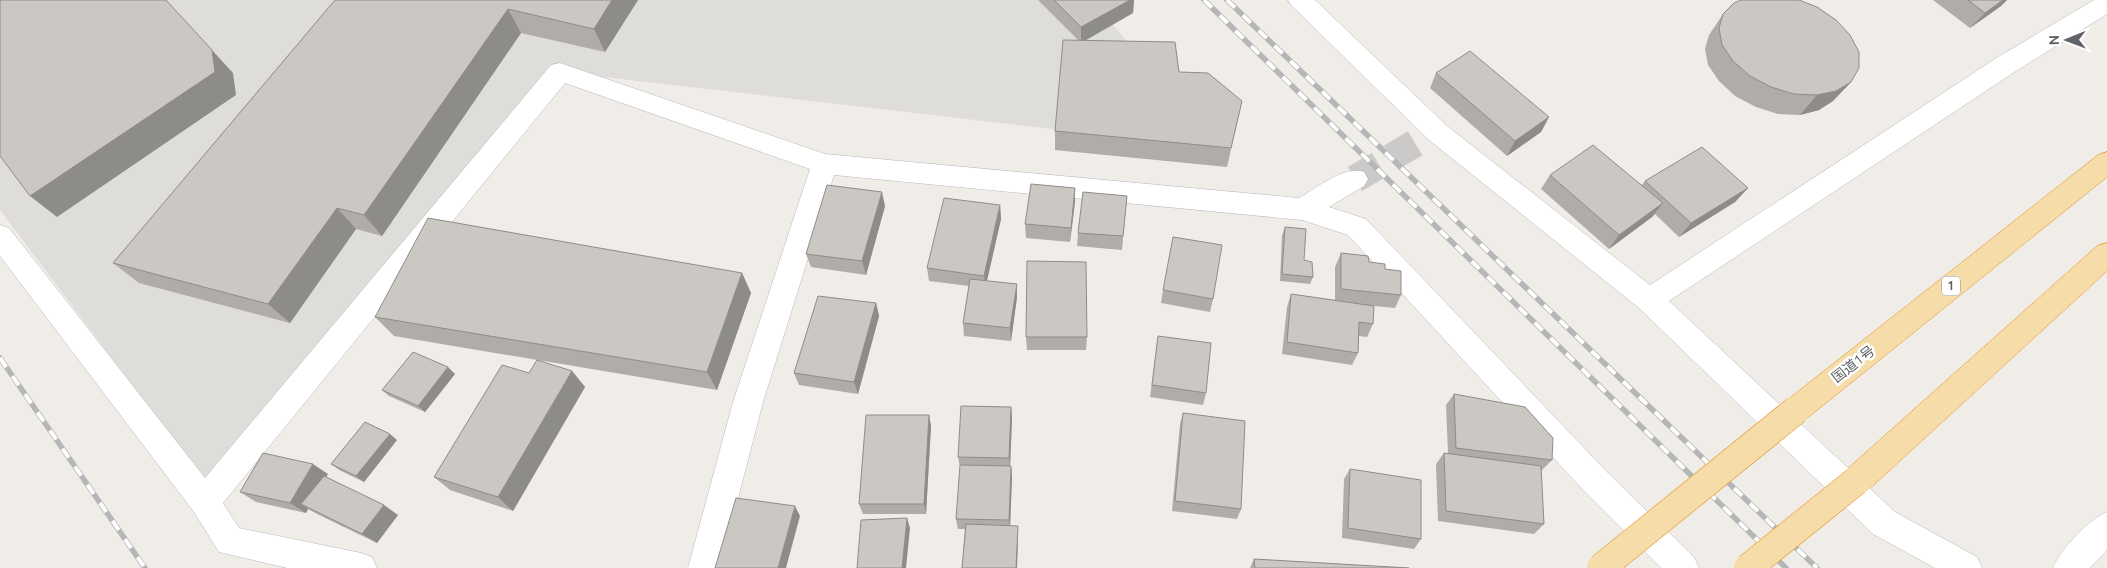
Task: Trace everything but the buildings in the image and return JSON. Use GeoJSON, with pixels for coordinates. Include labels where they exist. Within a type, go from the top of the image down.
{"type":"FeatureCollection","features":[{"type":"Feature","properties":{"kind":"highway","name":"国道1号"},"geometry":{"type":"LineString","coordinates":[[1601,568],[2107,162]]}},
{"type":"Feature","properties":{"kind":"highway"},"geometry":{"type":"LineString","coordinates":[[1748,568],[1856,481],[2107,254]]}},
{"type":"Feature","properties":{"kind":"street"},"geometry":{"type":"LineString","coordinates":[[1300,0],[1428,137],[1649,300],[1884,523],[1966,568]]}},
{"type":"Feature","properties":{"kind":"street"},"geometry":{"type":"LineString","coordinates":[[1649,300],[2007,64],[2107,3]]}},
{"type":"Feature","properties":{"kind":"street"},"geometry":{"type":"LineString","coordinates":[[205,502],[560,72],[824,164],[1302,209],[1357,227],[1595,481],[1683,568]]}},
{"type":"Feature","properties":{"kind":"street"},"geometry":{"type":"LineString","coordinates":[[704,568],[748,402],[824,164]]}},
{"type":"Feature","properties":{"kind":"street"},"geometry":{"type":"LineString","coordinates":[[1302,209],[1355,179]]}},
{"type":"Feature","properties":{"kind":"street"},"geometry":{"type":"LineString","coordinates":[[0,236],[205,502],[230,541],[361,568]]}},
{"type":"Feature","properties":{"kind":"street"},"geometry":{"type":"LineString","coordinates":[[2069,568],[2107,527]]}},
{"type":"Feature","properties":{"kind":"shaded area"},"geometry":{"type":"Polygon","coordinates":[[[0,0],[1092,0],[1217,148],[560,72],[213,492],[0,210],[0,0]]]}},
{"type":"Feature","properties":{"kind":"tunnel"},"geometry":{"type":"LineString","coordinates":[[1355,179],[1419,141]]}},
{"type":"Feature","properties":{"kind":"railway"},"geometry":{"type":"LineString","coordinates":[[1204,0],[1786,568]]}},
{"type":"Feature","properties":{"kind":"railway"},"geometry":{"type":"LineString","coordinates":[[1227,0],[1817,568]]}},
{"type":"Feature","properties":{"kind":"railway"},"geometry":{"type":"LineString","coordinates":[[0,358],[145,568]]}}]}
